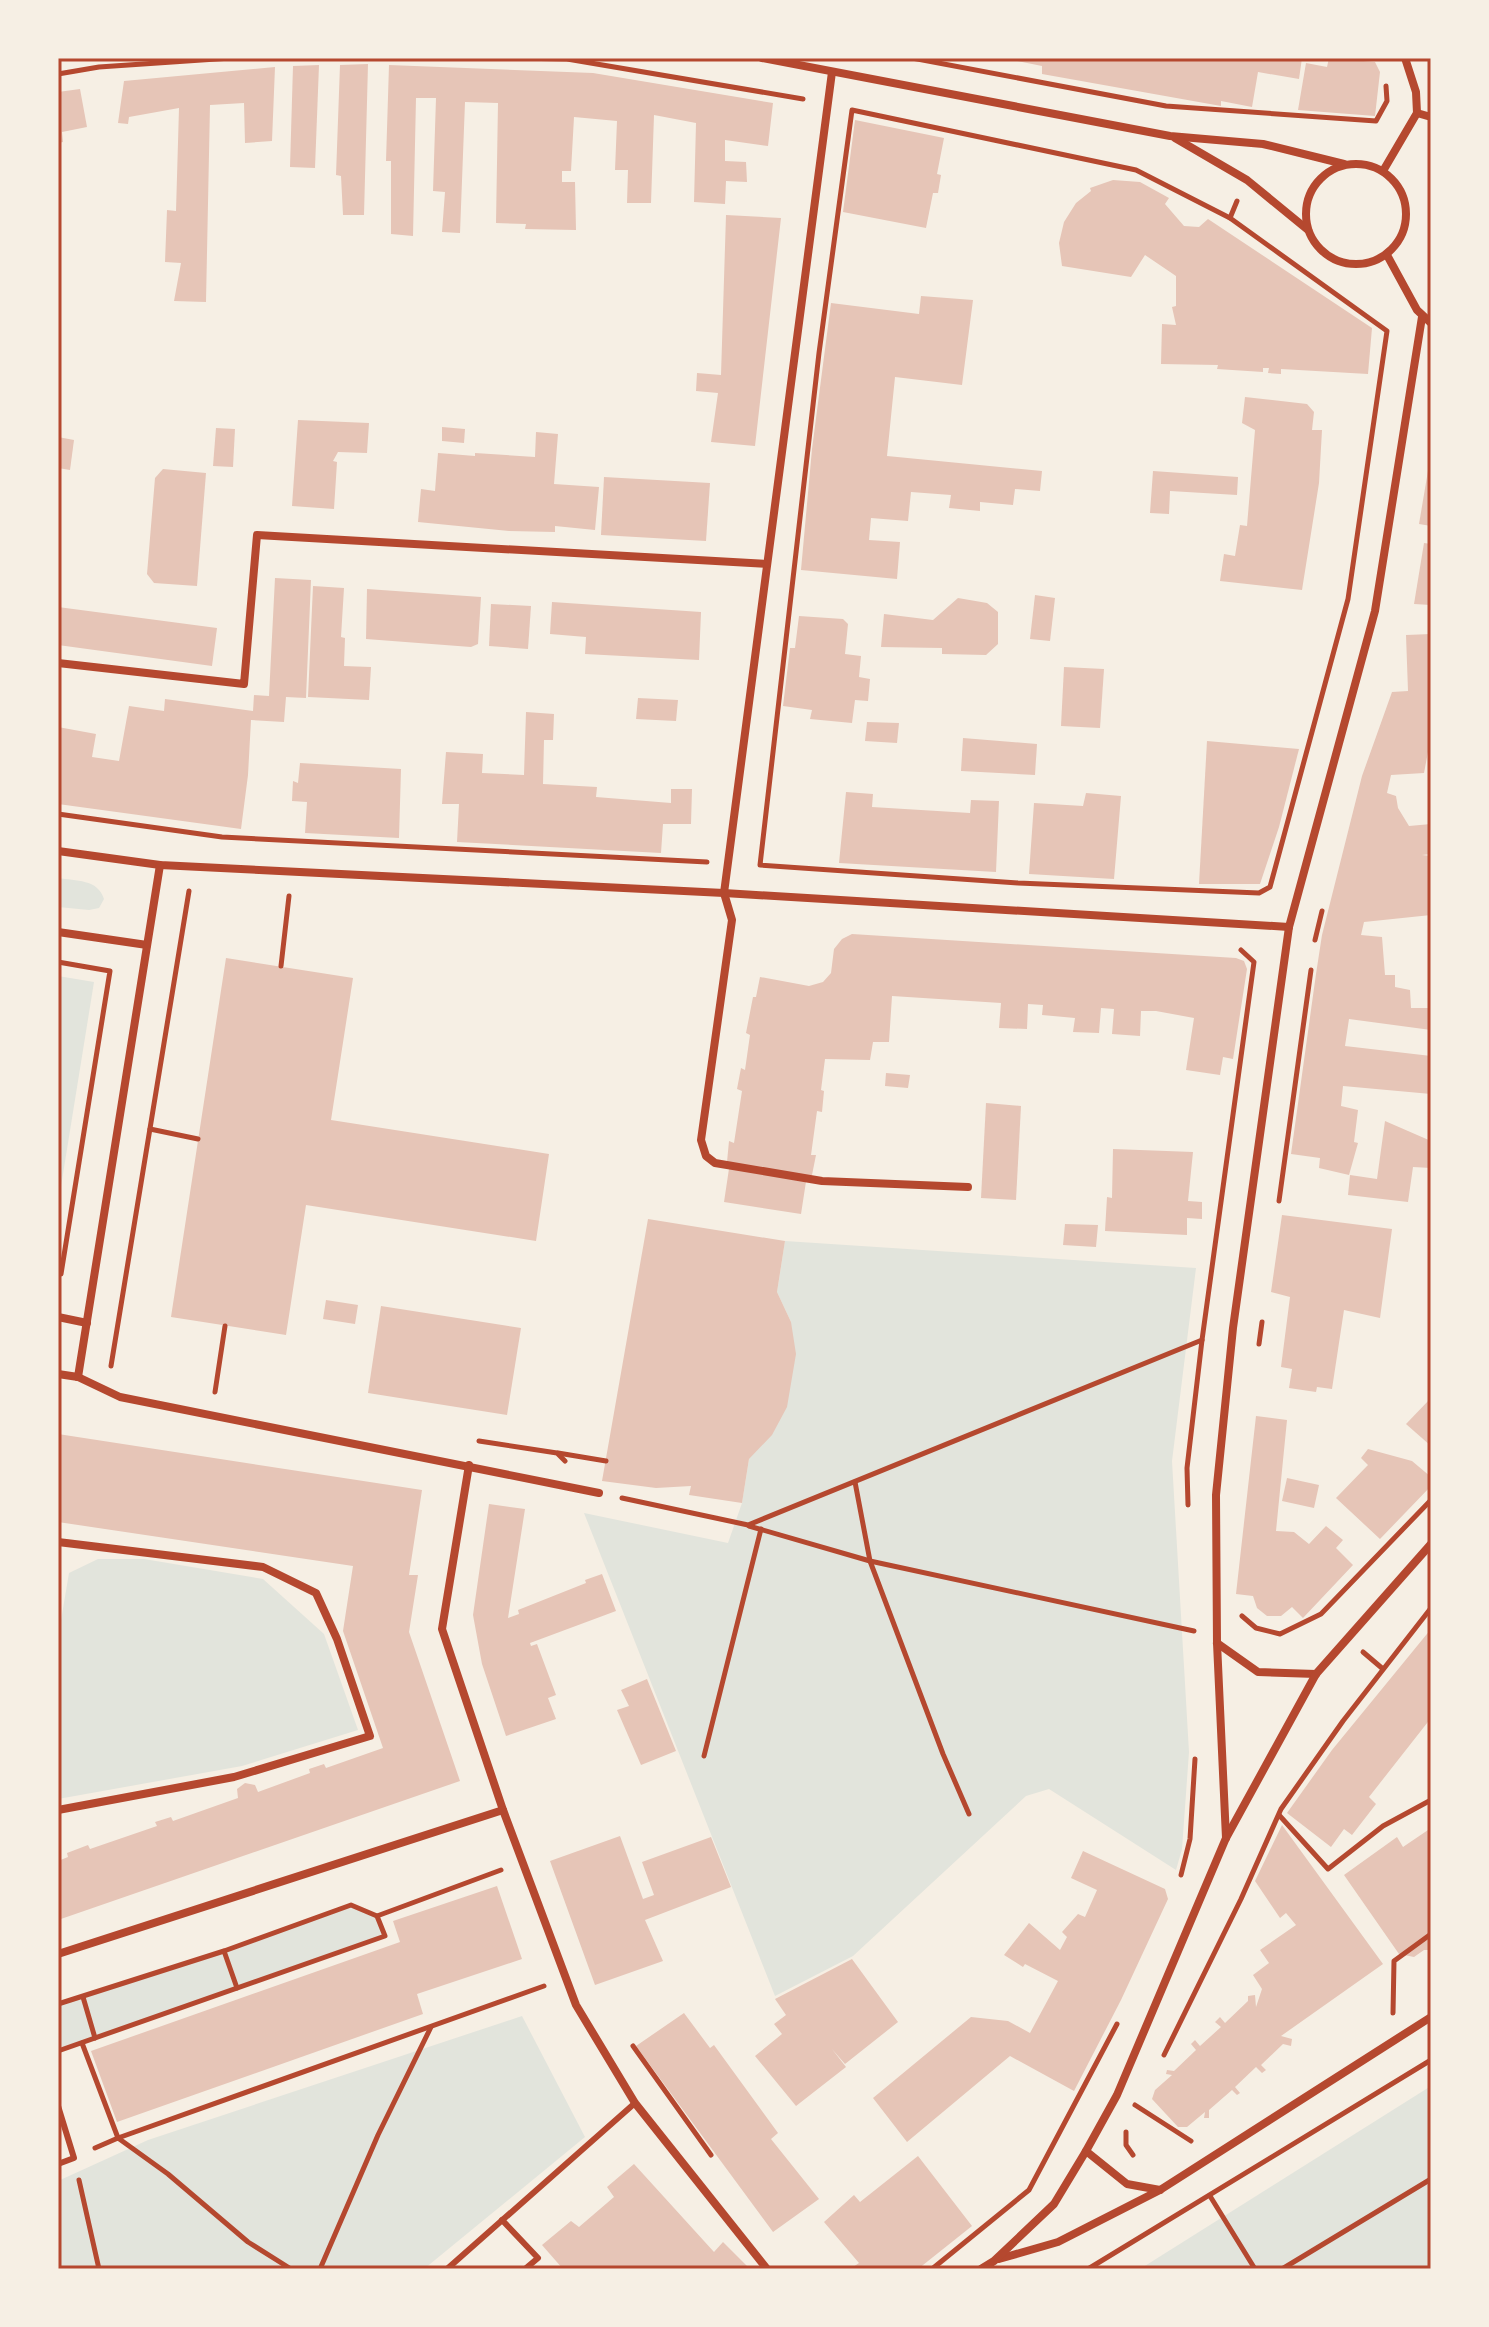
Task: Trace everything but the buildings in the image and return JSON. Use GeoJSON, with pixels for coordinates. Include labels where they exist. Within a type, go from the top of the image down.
{"type":"FeatureCollection","features":[{"type":"Feature","properties":{"kind":"street"},"geometry":{"type":"LineString","coordinates":[[762,58],[1170,136],[1263,144],[1344,164],[1364,163],[1383,171],[1398,184],[1406,202],[1407,222],[1399,241],[1387,255],[1364,264],[1341,263],[1321,250],[1308,230],[1247,180],[1170,136]]}},
{"type":"Feature","properties":{"kind":"street"},"geometry":{"type":"LineString","coordinates":[[1383,171],[1417,113],[1416,92],[1405,58]]}},
{"type":"Feature","properties":{"kind":"street"},"geometry":{"type":"LineString","coordinates":[[832,72],[724,893],[732,920],[701,1140],[706,1156],[715,1163],[822,1181],[968,1187]]}},
{"type":"Feature","properties":{"kind":"street"},"geometry":{"type":"LineString","coordinates":[[1417,113],[1431,117]]}},
{"type":"Feature","properties":{"kind":"street"},"geometry":{"type":"LineString","coordinates":[[1308,230],[1306,207],[1312,188],[1326,173],[1344,164]]}},
{"type":"Feature","properties":{"kind":"street"},"geometry":{"type":"LineString","coordinates":[[1387,255],[1422,317],[1431,323]]}},
{"type":"Feature","properties":{"kind":"street"},"geometry":{"type":"LineString","coordinates":[[1226,1838],[1217,1643],[1216,1495],[1233,1328],[1289,927],[1375,611],[1422,317]]}},
{"type":"Feature","properties":{"kind":"street"},"geometry":{"type":"LineString","coordinates":[[58,663],[244,684],[257,535],[767,564]]}},
{"type":"Feature","properties":{"kind":"street"},"geometry":{"type":"LineString","coordinates":[[58,851],[160,865],[724,893],[1289,927]]}},
{"type":"Feature","properties":{"kind":"street"},"geometry":{"type":"LineString","coordinates":[[78,1377],[160,865]]}},
{"type":"Feature","properties":{"kind":"street"},"geometry":{"type":"LineString","coordinates":[[58,932],[147,945]]}},
{"type":"Feature","properties":{"kind":"street"},"geometry":{"type":"LineString","coordinates":[[58,1317],[87,1323]]}},
{"type":"Feature","properties":{"kind":"street"},"geometry":{"type":"LineString","coordinates":[[58,1374],[78,1377],[120,1397],[599,1493]]}},
{"type":"Feature","properties":{"kind":"street"},"geometry":{"type":"LineString","coordinates":[[469,1465],[442,1629],[503,1810],[576,2005],[635,2103],[767,2269]]}},
{"type":"Feature","properties":{"kind":"street"},"geometry":{"type":"LineString","coordinates":[[58,1542],[263,1567],[316,1593],[337,1639],[370,1736],[234,1777],[58,1810]]}},
{"type":"Feature","properties":{"kind":"street"},"geometry":{"type":"LineString","coordinates":[[981,2269],[994,2261],[1054,2204],[1086,2151],[1117,2095],[1226,1838],[1316,1674],[1431,1544]]}},
{"type":"Feature","properties":{"kind":"street"},"geometry":{"type":"LineString","coordinates":[[1217,1643],[1258,1672],[1316,1674]]}},
{"type":"Feature","properties":{"kind":"street"},"geometry":{"type":"LineString","coordinates":[[58,1954],[503,1810]]}},
{"type":"Feature","properties":{"kind":"street"},"geometry":{"type":"LineString","coordinates":[[994,2261],[1058,2242],[1160,2190],[1431,2017]]}},
{"type":"Feature","properties":{"kind":"street"},"geometry":{"type":"LineString","coordinates":[[1086,2151],[1127,2184],[1160,2190]]}},
{"type":"Feature","properties":{"kind":"lane"},"geometry":{"type":"LineString","coordinates":[[447,2269],[635,2103]]}},
{"type":"Feature","properties":{"kind":"lane"},"geometry":{"type":"LineString","coordinates":[[58,2106],[74,2158],[58,2164]]}},
{"type":"Feature","properties":{"kind":"lane"},"geometry":{"type":"LineString","coordinates":[[502,2220],[538,2258],[525,2269]]}},
{"type":"Feature","properties":{"kind":"path"},"geometry":{"type":"LineString","coordinates":[[58,74],[99,67],[231,58]]}},
{"type":"Feature","properties":{"kind":"path"},"geometry":{"type":"LineString","coordinates":[[515,58],[567,59],[804,98],[802,114]]}},
{"type":"Feature","properties":{"kind":"path"},"geometry":{"type":"LineString","coordinates":[[912,58],[1166,106],[1376,121],[1387,101],[1386,77]]}},
{"type":"Feature","properties":{"kind":"path"},"geometry":{"type":"LineString","coordinates":[[852,110],[1136,170],[1230,218],[1387,331],[1372,440],[1348,599],[1270,887],[1255,893],[1018,883],[760,865],[819,353],[852,110]]}},
{"type":"Feature","properties":{"kind":"path"},"geometry":{"type":"LineString","coordinates":[[58,814],[222,837],[710,862]]}},
{"type":"Feature","properties":{"kind":"path"},"geometry":{"type":"LineString","coordinates":[[108,1378],[189,890],[203,891]]}},
{"type":"Feature","properties":{"kind":"path"},"geometry":{"type":"LineString","coordinates":[[275,895],[289,896],[281,966]]}},
{"type":"Feature","properties":{"kind":"path"},"geometry":{"type":"LineString","coordinates":[[1313,953],[1323,908]]}},
{"type":"Feature","properties":{"kind":"path"},"geometry":{"type":"LineString","coordinates":[[1189,1511],[1187,1468],[1202,1340],[1254,962],[1244,950],[1228,949]]}},
{"type":"Feature","properties":{"kind":"path"},"geometry":{"type":"LineString","coordinates":[[58,962],[110,971],[61,1274],[58,1274]]}},
{"type":"Feature","properties":{"kind":"path"},"geometry":{"type":"LineString","coordinates":[[1277,1213],[1311,968]]}},
{"type":"Feature","properties":{"kind":"path"},"geometry":{"type":"LineString","coordinates":[[150,1129],[198,1139]]}},
{"type":"Feature","properties":{"kind":"path"},"geometry":{"type":"LineString","coordinates":[[1258,1352],[1262,1321]]}},
{"type":"Feature","properties":{"kind":"path"},"geometry":{"type":"LineString","coordinates":[[214,1401],[225,1326]]}},
{"type":"Feature","properties":{"kind":"path"},"geometry":{"type":"LineString","coordinates":[[748,1525],[1202,1340]]}},
{"type":"Feature","properties":{"kind":"path"},"geometry":{"type":"LineString","coordinates":[[479,1441],[606,1461]]}},
{"type":"Feature","properties":{"kind":"path"},"geometry":{"type":"LineString","coordinates":[[557,1453],[567,1463]]}},
{"type":"Feature","properties":{"kind":"path"},"geometry":{"type":"LineString","coordinates":[[855,1482],[870,1561],[969,1814]]}},
{"type":"Feature","properties":{"kind":"path"},"geometry":{"type":"LineString","coordinates":[[599,1493],[748,1525],[870,1561],[1194,1631]]}},
{"type":"Feature","properties":{"kind":"path"},"geometry":{"type":"LineString","coordinates":[[1233,1608],[1256,1628],[1280,1634],[1321,1614],[1431,1500]]}},
{"type":"Feature","properties":{"kind":"path"},"geometry":{"type":"LineString","coordinates":[[704,1756],[761,1529]]}},
{"type":"Feature","properties":{"kind":"path"},"geometry":{"type":"LineString","coordinates":[[1159,2065],[1279,1815],[1343,1721],[1431,1608]]}},
{"type":"Feature","properties":{"kind":"path"},"geometry":{"type":"LineString","coordinates":[[1193,1615],[1194,1647]]}},
{"type":"Feature","properties":{"kind":"path"},"geometry":{"type":"LineString","coordinates":[[1179,1881],[1190,1839],[1195,1757]]}},
{"type":"Feature","properties":{"kind":"path"},"geometry":{"type":"LineString","coordinates":[[1279,1815],[1328,1869],[1383,1826],[1431,1800]]}},
{"type":"Feature","properties":{"kind":"path"},"geometry":{"type":"LineString","coordinates":[[58,2004],[224,1951],[351,1905],[377,1916],[506,1869]]}},
{"type":"Feature","properties":{"kind":"path"},"geometry":{"type":"LineString","coordinates":[[58,2051],[385,1936],[377,1916]]}},
{"type":"Feature","properties":{"kind":"path"},"geometry":{"type":"LineString","coordinates":[[1393,2018],[1394,1961],[1431,1934]]}},
{"type":"Feature","properties":{"kind":"path"},"geometry":{"type":"LineString","coordinates":[[224,1951],[237,1988]]}},
{"type":"Feature","properties":{"kind":"path"},"geometry":{"type":"LineString","coordinates":[[99,2269],[74,2158],[118,2138],[546,1985]]}},
{"type":"Feature","properties":{"kind":"path"},"geometry":{"type":"LineString","coordinates":[[83,1997],[95,2038]]}},
{"type":"Feature","properties":{"kind":"path"},"geometry":{"type":"LineString","coordinates":[[932,2269],[1029,2190],[1121,2017]]}},
{"type":"Feature","properties":{"kind":"path"},"geometry":{"type":"LineString","coordinates":[[320,2269],[378,2135],[431,2027]]}},
{"type":"Feature","properties":{"kind":"path"},"geometry":{"type":"LineString","coordinates":[[629,2042],[712,2156]]}},
{"type":"Feature","properties":{"kind":"path"},"geometry":{"type":"LineString","coordinates":[[82,2043],[118,2138],[168,2174],[248,2242],[291,2269]]}},
{"type":"Feature","properties":{"kind":"path"},"geometry":{"type":"LineString","coordinates":[[1088,2269],[1431,2060]]}},
{"type":"Feature","properties":{"kind":"path"},"geometry":{"type":"LineString","coordinates":[[1140,2161],[1126,2145],[1125,2134],[1145,2093]]}},
{"type":"Feature","properties":{"kind":"path"},"geometry":{"type":"LineString","coordinates":[[1138,2107],[1193,2143],[1179,2149]]}},
{"type":"Feature","properties":{"kind":"path"},"geometry":{"type":"LineString","coordinates":[[1161,2121],[1165,2114]]}},
{"type":"Feature","properties":{"kind":"path"},"geometry":{"type":"LineString","coordinates":[[1282,2269],[1431,2179]]}},
{"type":"Feature","properties":{"kind":"path"},"geometry":{"type":"LineString","coordinates":[[1210,2196],[1255,2269]]}},
{"type":"Feature","properties":{"kind":"shaded area"},"geometry":{"type":"Polygon","coordinates":[[[58,878],[92,884],[104,899],[99,908],[58,907],[58,878]]]}},
{"type":"Feature","properties":{"kind":"shaded area"},"geometry":{"type":"Polygon","coordinates":[[[58,976],[94,982],[58,1205],[58,976]]]}},
{"type":"Feature","properties":{"kind":"shaded area"},"geometry":{"type":"Polygon","coordinates":[[[785,1241],[1196,1268],[1172,1461],[1189,1752],[1182,1849],[1176,1870],[1049,1789],[1026,1796],[853,1956],[775,1996],[584,1513],[728,1543],[742,1503],[749,1459],[791,1322],[777,1292],[785,1241]]]}},
{"type":"Feature","properties":{"kind":"shaded area"},"geometry":{"type":"Polygon","coordinates":[[[98,1559],[144,1559],[263,1579],[324,1634],[358,1730],[242,1766],[58,1799],[58,1638],[69,1573],[98,1559]]]}},
{"type":"Feature","properties":{"kind":"shaded area"},"geometry":{"type":"Polygon","coordinates":[[[351,1905],[377,1916],[385,1936],[58,2051],[58,2004],[224,1951],[351,1905]]]}},
{"type":"Feature","properties":{"kind":"shaded area"},"geometry":{"type":"Polygon","coordinates":[[[522,2016],[585,2137],[424,2269],[59,2269],[58,2181],[148,2140],[522,2016]]]}},
{"type":"Feature","properties":{"kind":"shaded area"},"geometry":{"type":"Polygon","coordinates":[[[1431,2086],[1431,2269],[1140,2269],[1431,2086]]]}}]}
